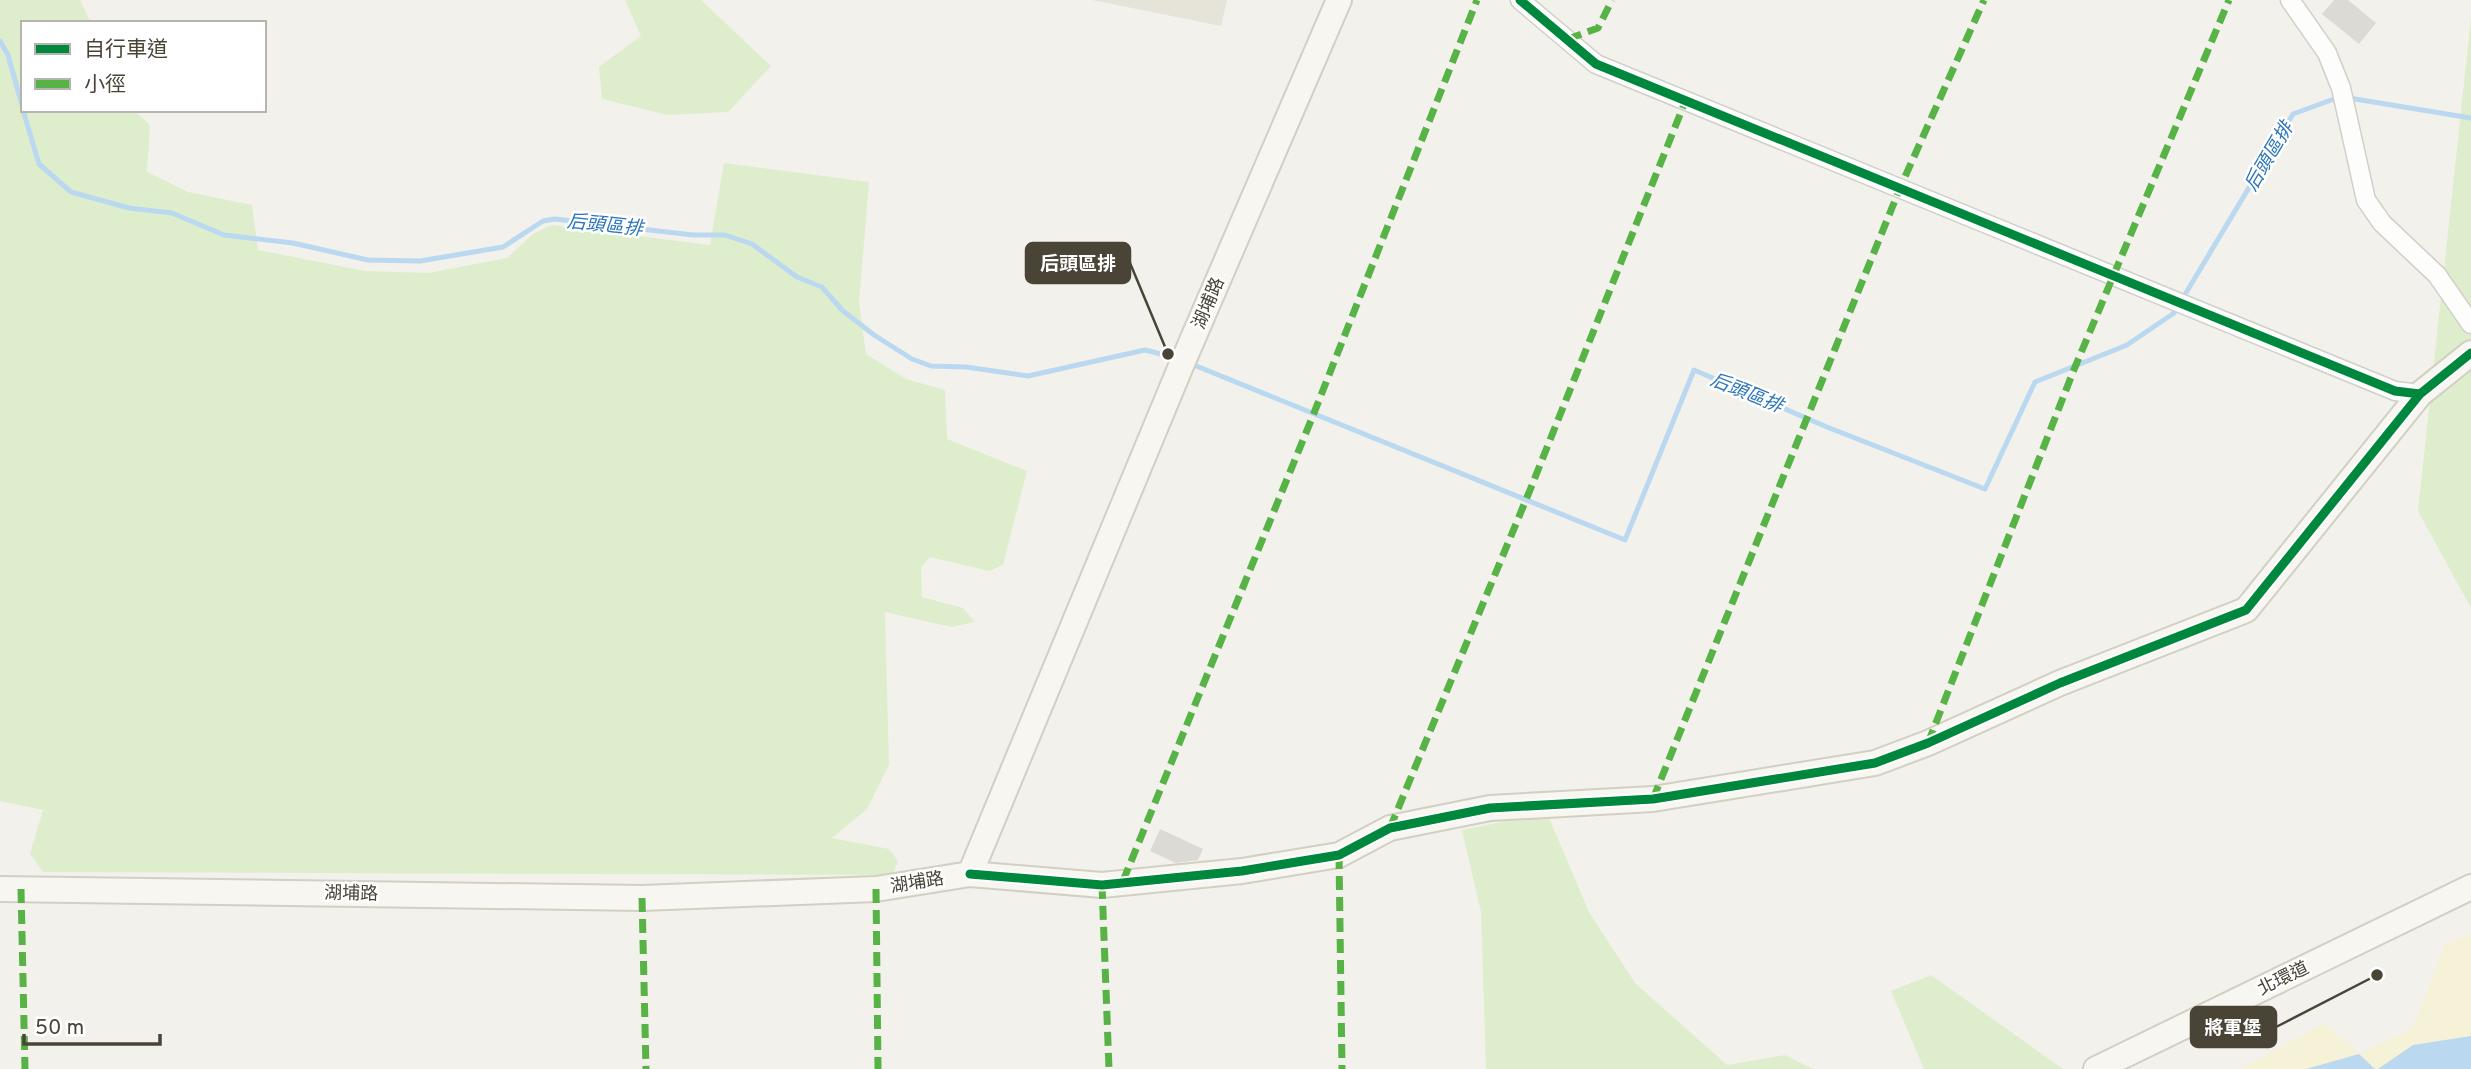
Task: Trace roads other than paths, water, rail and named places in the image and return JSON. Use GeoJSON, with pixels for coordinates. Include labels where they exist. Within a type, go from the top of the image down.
{"type":"FeatureCollection","features":[{"type":"Feature","properties":{"kind":"street","name":"湖埔路"},"geometry":{"type":"LineString","coordinates":[[0,889],[642,898],[876,889],[970,874],[1185,357],[1339,0]]}},
{"type":"Feature","properties":{"kind":"street"},"geometry":{"type":"LineString","coordinates":[[1521,0],[1596,64],[2395,391],[2420,394]]}},
{"type":"Feature","properties":{"kind":"street"},"geometry":{"type":"LineString","coordinates":[[2290,0],[2327,53],[2341,88],[2366,200],[2382,223],[2437,275],[2471,324]]}},
{"type":"Feature","properties":{"kind":"street"},"geometry":{"type":"LineString","coordinates":[[970,874],[1102,885],[1242,872],[1339,855],[1390,828],[1490,808],[1653,799],[1875,763],[1928,743],[2060,683],[2246,610],[2420,394],[2471,353]]}},
{"type":"Feature","properties":{"kind":"street","name":"北環道"},"geometry":{"type":"LineString","coordinates":[[2096,1069],[2471,887]]}},
{"type":"Feature","properties":{"kind":"water"},"geometry":{"type":"Polygon","coordinates":[[[2471,1036],[2471,1069],[2378,1069],[2413,1045],[2471,1036]]]}},
{"type":"Feature","properties":{"kind":"water"},"geometry":{"type":"Polygon","coordinates":[[[2359,1054],[2375,1069],[2306,1069],[2359,1054]]]}},
{"type":"Feature","properties":{"kind":"waterway","name":"后頭區排"},"geometry":{"type":"LineString","coordinates":[[0,41],[8,55],[21,102]]}},
{"type":"Feature","properties":{"kind":"waterway","name":"后頭區排"},"geometry":{"type":"LineString","coordinates":[[1189,363],[1625,540],[1694,370],[1827,427],[1985,489],[2035,382],[2127,345],[2174,313],[2293,114],[2334,99],[2349,98],[2471,118]]}},
{"type":"Feature","properties":{"kind":"waterway","name":"后頭區排"},"geometry":{"type":"LineString","coordinates":[[24,112],[39,164],[71,192],[129,208],[172,213],[224,235],[293,243],[368,260],[420,261],[503,247],[543,221],[555,219],[693,235],[725,235],[752,244],[797,277],[822,287],[842,310],[874,335],[912,359],[931,366],[966,367],[1028,376],[1145,350],[1177,358]]}},
{"type":"Feature","properties":{"kind":"place","name":"后頭區排"},"geometry":{"type":"Point","coordinates":[1168,354]}},
{"type":"Feature","properties":{"kind":"place","name":"將軍堡"},"geometry":{"type":"Point","coordinates":[2377,975]}}]}
